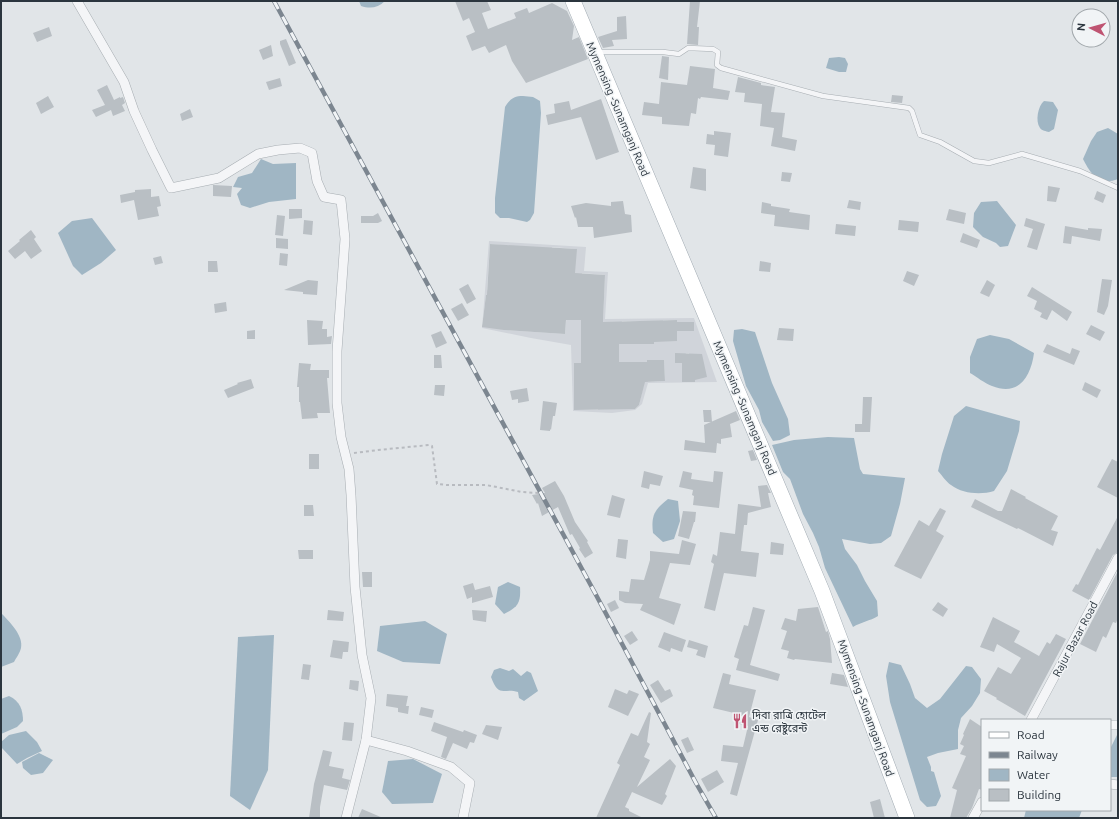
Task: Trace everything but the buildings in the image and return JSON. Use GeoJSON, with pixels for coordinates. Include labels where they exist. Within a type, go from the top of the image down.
{"type":"FeatureCollection","features":[{"type":"Feature","properties":{"kind":"main road","name":"Mymensing -Sunamganj Road"},"geometry":{"type":"LineString","coordinates":[[572,1],[822,591],[907,818]]}},
{"type":"Feature","properties":{"kind":"street"},"geometry":{"type":"LineString","coordinates":[[77,1],[124,82],[134,111],[171,188],[218,178],[258,154],[300,148],[312,153],[317,181],[324,197],[341,200],[345,238],[337,351],[337,403],[340,431],[349,469],[355,587],[362,655],[371,698],[366,740],[346,818]]}},
{"type":"Feature","properties":{"kind":"street","name":"Rajur Bazar Road"},"geometry":{"type":"LineString","coordinates":[[1032,719],[1118,558]]}},
{"type":"Feature","properties":{"kind":"street"},"geometry":{"type":"LineString","coordinates":[[366,740],[407,751],[452,766],[470,783],[463,818]]}},
{"type":"Feature","properties":{"kind":"street"},"geometry":{"type":"LineString","coordinates":[[973,818],[981,804]]}},
{"type":"Feature","properties":{"kind":"lane"},"geometry":{"type":"LineString","coordinates":[[594,52],[663,52],[679,54],[688,48],[714,49],[718,52],[717,65],[721,68],[823,96],[909,108],[912,111],[920,135],[940,142],[974,161],[989,163],[1022,154],[1080,171],[1118,188]]}},
{"type":"Feature","properties":{"kind":"path"},"geometry":{"type":"LineString","coordinates":[[345,455],[429,445],[432,446],[437,484],[486,485],[522,492],[538,492]]}},
{"type":"Feature","properties":{"kind":"shaded area"},"geometry":{"type":"Polygon","coordinates":[[[489,241],[586,247],[584,271],[608,272],[605,319],[694,318],[717,382],[648,383],[642,404],[635,410],[612,413],[573,411],[571,345],[482,328],[503,296],[486,295],[482,323],[489,241]],[[490,244],[487,291],[513,246],[490,244]],[[552,247],[548,295],[577,249],[552,247]],[[582,273],[580,320],[603,322],[605,275],[582,273]],[[567,311],[504,330],[565,334],[567,311]],[[663,320],[663,341],[677,341],[677,320],[663,320]],[[622,321],[622,344],[654,343],[654,321],[622,321]],[[619,322],[581,349],[619,349],[619,322]],[[686,353],[682,363],[682,382],[695,382],[689,353],[686,353]],[[647,360],[648,382],[665,381],[664,360],[647,360]],[[612,362],[612,409],[635,409],[639,405],[644,384],[645,362],[612,362]],[[597,363],[574,364],[574,410],[598,410],[597,363]]]}},
{"type":"Feature","properties":{"kind":"water"},"geometry":{"type":"Polygon","coordinates":[[[359,1],[385,1],[380,5],[371,8],[361,6],[359,1]]]}},
{"type":"Feature","properties":{"kind":"water"},"geometry":{"type":"Polygon","coordinates":[[[829,58],[845,58],[848,64],[846,72],[839,72],[826,68],[829,58]]]}},
{"type":"Feature","properties":{"kind":"water"},"geometry":{"type":"Polygon","coordinates":[[[523,96],[533,97],[540,101],[541,113],[534,213],[527,222],[509,218],[500,218],[495,213],[495,198],[505,107],[512,98],[523,96]]]}},
{"type":"Feature","properties":{"kind":"water"},"geometry":{"type":"Polygon","coordinates":[[[1044,101],[1053,102],[1058,110],[1054,129],[1049,132],[1041,129],[1038,125],[1037,118],[1039,110],[1044,101]]]}},
{"type":"Feature","properties":{"kind":"water"},"geometry":{"type":"Polygon","coordinates":[[[1108,128],[1118,134],[1118,179],[1111,181],[1096,178],[1089,170],[1083,159],[1097,132],[1108,128]]]}},
{"type":"Feature","properties":{"kind":"water"},"geometry":{"type":"Polygon","coordinates":[[[261,159],[273,164],[296,163],[296,199],[269,202],[250,208],[241,205],[237,194],[242,188],[233,187],[238,177],[252,173],[261,159]]]}},
{"type":"Feature","properties":{"kind":"water"},"geometry":{"type":"Polygon","coordinates":[[[997,201],[1016,225],[1008,246],[1000,247],[996,243],[983,237],[973,227],[974,213],[981,202],[997,201]]]}},
{"type":"Feature","properties":{"kind":"water"},"geometry":{"type":"Polygon","coordinates":[[[92,218],[116,250],[101,263],[82,275],[73,266],[58,233],[72,221],[92,218]]]}},
{"type":"Feature","properties":{"kind":"water"},"geometry":{"type":"Polygon","coordinates":[[[742,329],[755,332],[772,383],[788,419],[790,435],[780,440],[773,441],[762,422],[759,410],[746,386],[733,341],[734,330],[742,329]]]}},
{"type":"Feature","properties":{"kind":"water"},"geometry":{"type":"Polygon","coordinates":[[[990,335],[1009,339],[1034,353],[1027,376],[1022,382],[1010,389],[1001,389],[992,386],[970,373],[970,357],[977,339],[990,335]]]}},
{"type":"Feature","properties":{"kind":"water"},"geometry":{"type":"Polygon","coordinates":[[[966,406],[1020,421],[1019,431],[1007,471],[994,491],[983,493],[966,492],[949,484],[938,471],[954,416],[966,406]]]}},
{"type":"Feature","properties":{"kind":"water"},"geometry":{"type":"Polygon","coordinates":[[[828,437],[854,438],[860,469],[863,474],[905,478],[900,504],[891,536],[881,543],[870,544],[842,539],[845,549],[857,565],[877,601],[878,616],[853,627],[825,568],[819,547],[803,514],[790,479],[783,472],[772,445],[794,440],[828,437]]]}},
{"type":"Feature","properties":{"kind":"water"},"geometry":{"type":"Polygon","coordinates":[[[668,499],[678,501],[680,521],[674,539],[663,542],[653,533],[653,518],[659,507],[668,499]]]}},
{"type":"Feature","properties":{"kind":"water"},"geometry":{"type":"Polygon","coordinates":[[[508,582],[520,587],[520,597],[518,604],[504,614],[495,604],[498,587],[508,582]]]}},
{"type":"Feature","properties":{"kind":"water"},"geometry":{"type":"Polygon","coordinates":[[[1,613],[18,634],[21,648],[14,662],[1,667],[1,613]]]}},
{"type":"Feature","properties":{"kind":"water"},"geometry":{"type":"Polygon","coordinates":[[[425,621],[447,634],[440,664],[403,662],[377,651],[380,626],[425,621]]]}},
{"type":"Feature","properties":{"kind":"water"},"geometry":{"type":"Polygon","coordinates":[[[274,635],[268,770],[250,810],[230,796],[238,637],[274,635]]]}},
{"type":"Feature","properties":{"kind":"water"},"geometry":{"type":"Polygon","coordinates":[[[889,662],[901,665],[915,698],[927,708],[940,699],[966,666],[972,667],[981,679],[980,693],[972,706],[961,718],[958,730],[958,749],[927,757],[931,771],[934,772],[941,796],[936,806],[927,807],[920,800],[890,702],[886,676],[889,662]]]}},
{"type":"Feature","properties":{"kind":"water"},"geometry":{"type":"Polygon","coordinates":[[[500,668],[509,671],[513,669],[521,676],[527,671],[531,673],[538,691],[524,701],[519,698],[518,692],[499,690],[491,677],[494,670],[500,668]]]}},
{"type":"Feature","properties":{"kind":"water"},"geometry":{"type":"Polygon","coordinates":[[[9,696],[16,700],[20,706],[23,721],[17,727],[1,734],[1,699],[9,696]]]}},
{"type":"Feature","properties":{"kind":"water"},"geometry":{"type":"Polygon","coordinates":[[[26,731],[37,742],[42,751],[17,764],[1,747],[1,742],[9,735],[26,731]]]}},
{"type":"Feature","properties":{"kind":"water"},"geometry":{"type":"Polygon","coordinates":[[[1118,733],[1118,777],[1111,777],[1111,747],[1118,733]]]}},
{"type":"Feature","properties":{"kind":"water"},"geometry":{"type":"Polygon","coordinates":[[[39,753],[53,760],[43,773],[31,775],[23,768],[22,762],[39,753]]]}},
{"type":"Feature","properties":{"kind":"water"},"geometry":{"type":"Polygon","coordinates":[[[413,759],[442,774],[433,803],[392,804],[382,792],[388,761],[413,759]]]}},
{"type":"Feature","properties":{"kind":"water"},"geometry":{"type":"Polygon","coordinates":[[[1026,811],[1082,811],[1079,818],[1024,818],[1026,811]]]}},
{"type":"Feature","properties":{"kind":"railway"},"geometry":{"type":"LineString","coordinates":[[274,1],[716,818]]}},
{"type":"Feature","properties":{"kind":"place","name":"দিবা রাত্রি হোটেল এন্ড রেষ্টুরেন্ট"},"geometry":{"type":"Point","coordinates":[740,721]}}]}
